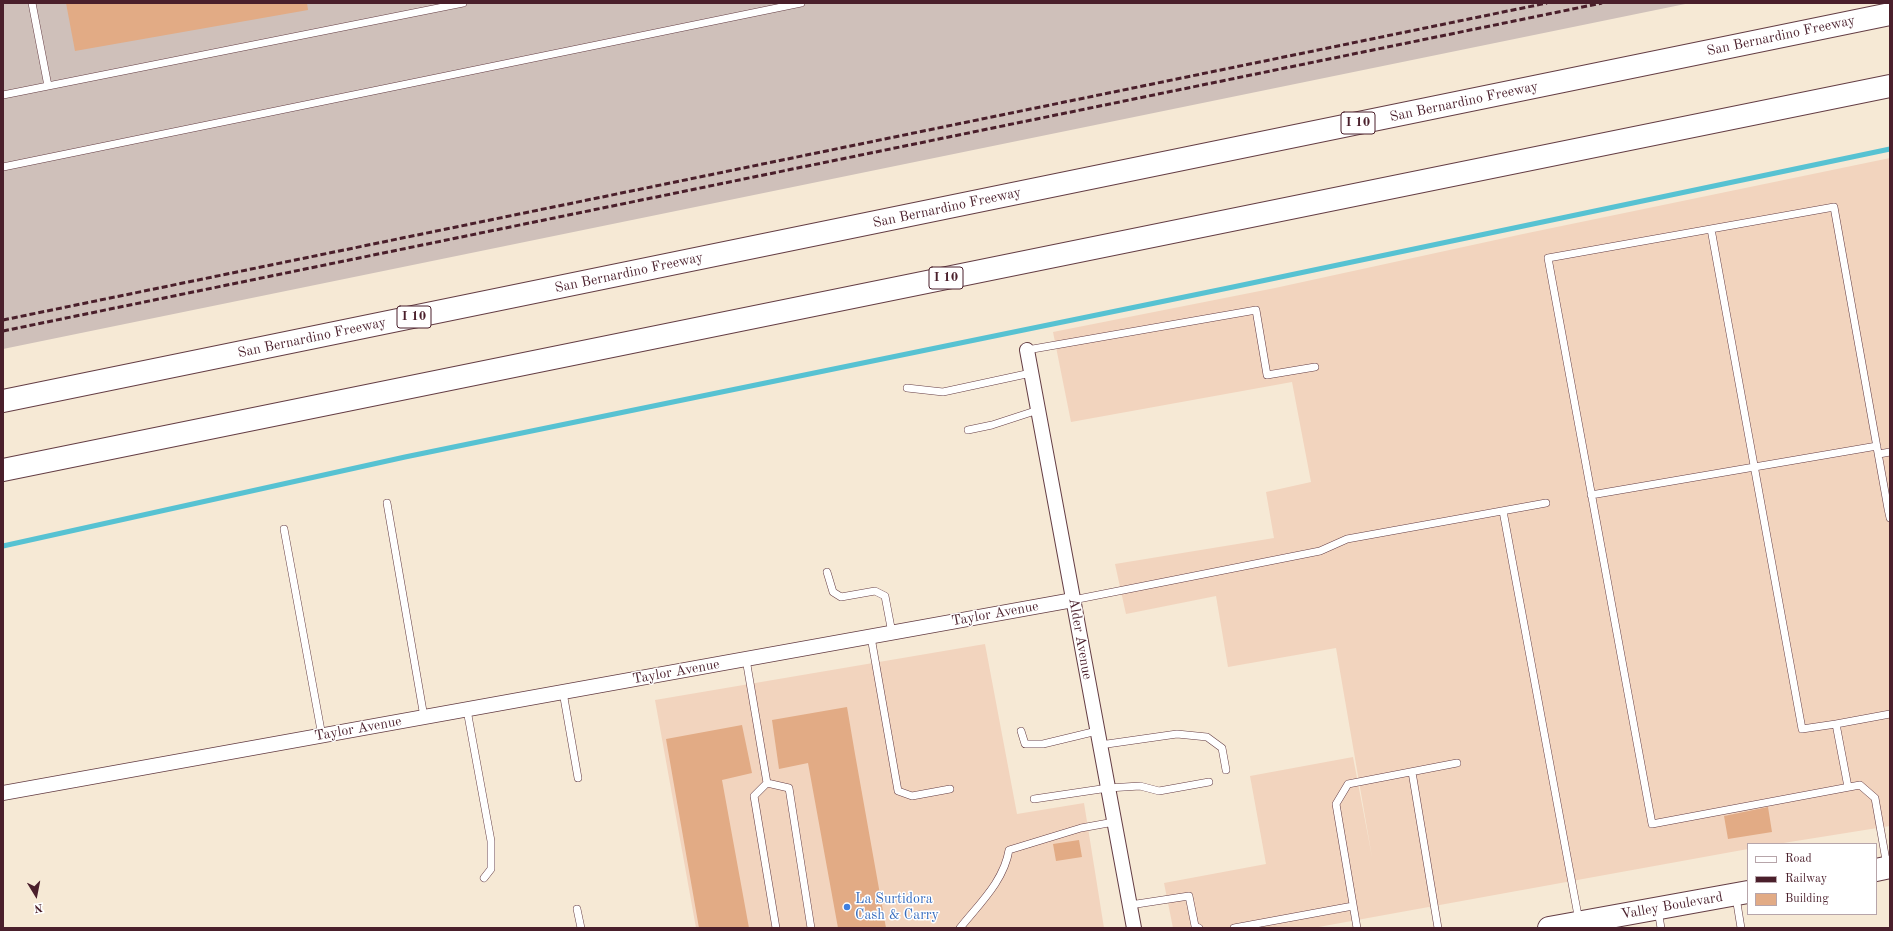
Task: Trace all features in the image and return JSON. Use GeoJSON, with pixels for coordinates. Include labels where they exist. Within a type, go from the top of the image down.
{"type":"FeatureCollection","features":[{"type":"Feature","properties":{"kind":"main road","name":"San Bernardino Freeway"},"geometry":{"type":"LineString","coordinates":[[3,401],[1890,14]]}},
{"type":"Feature","properties":{"kind":"main road","name":"I 10"},"geometry":{"type":"LineString","coordinates":[[3,470],[1890,86]]}},
{"type":"Feature","properties":{"kind":"main road","name":"Valley Boulevard"},"geometry":{"type":"LineString","coordinates":[[1550,928],[1580,923],[1659,918],[1742,894]]}},
{"type":"Feature","properties":{"kind":"street","name":"Alder Avenue"},"geometry":{"type":"LineString","coordinates":[[1027,350],[1134,928]]}},
{"type":"Feature","properties":{"kind":"street","name":"Taylor Avenue"},"geometry":{"type":"LineString","coordinates":[[3,793],[1073,600]]}},
{"type":"Feature","properties":{"kind":"lane"},"geometry":{"type":"LineString","coordinates":[[32,3],[48,86]]}},
{"type":"Feature","properties":{"kind":"lane"},"geometry":{"type":"LineString","coordinates":[[3,95],[463,3]]}},
{"type":"Feature","properties":{"kind":"lane"},"geometry":{"type":"LineString","coordinates":[[3,168],[801,3]]}},
{"type":"Feature","properties":{"kind":"lane"},"geometry":{"type":"LineString","coordinates":[[1884,868],[1875,798],[1860,785],[1652,824],[1548,258],[1834,207],[1890,518]]}},
{"type":"Feature","properties":{"kind":"lane"},"geometry":{"type":"LineString","coordinates":[[1711,229],[1802,729],[1890,714]]}},
{"type":"Feature","properties":{"kind":"lane"},"geometry":{"type":"LineString","coordinates":[[1027,350],[1256,310],[1267,375],[1315,367]]}},
{"type":"Feature","properties":{"kind":"lane"},"geometry":{"type":"LineString","coordinates":[[907,388],[943,392],[1031,373]]}},
{"type":"Feature","properties":{"kind":"lane"},"geometry":{"type":"LineString","coordinates":[[968,430],[992,425],[1038,410]]}},
{"type":"Feature","properties":{"kind":"lane"},"geometry":{"type":"LineString","coordinates":[[1591,495],[1877,446]]}},
{"type":"Feature","properties":{"kind":"lane"},"geometry":{"type":"LineString","coordinates":[[1879,454],[1890,452]]}},
{"type":"Feature","properties":{"kind":"lane"},"geometry":{"type":"LineString","coordinates":[[387,502],[424,717]]}},
{"type":"Feature","properties":{"kind":"lane","name":"Taylor Avenue"},"geometry":{"type":"LineString","coordinates":[[1073,600],[1320,551],[1347,539],[1546,503]]}},
{"type":"Feature","properties":{"kind":"lane"},"geometry":{"type":"LineString","coordinates":[[1502,511],[1580,923]]}},
{"type":"Feature","properties":{"kind":"lane"},"geometry":{"type":"LineString","coordinates":[[284,529],[322,736]]}},
{"type":"Feature","properties":{"kind":"lane"},"geometry":{"type":"LineString","coordinates":[[827,572],[833,592],[841,597],[876,591],[885,596],[892,633]]}},
{"type":"Feature","properties":{"kind":"lane"},"geometry":{"type":"LineString","coordinates":[[871,637],[898,790],[912,796],[950,789]]}},
{"type":"Feature","properties":{"kind":"lane"},"geometry":{"type":"LineString","coordinates":[[746,659],[767,783]]}},
{"type":"Feature","properties":{"kind":"lane"},"geometry":{"type":"LineString","coordinates":[[563,692],[578,778]]}},
{"type":"Feature","properties":{"kind":"lane"},"geometry":{"type":"LineString","coordinates":[[467,710],[491,847],[491,869],[484,878]]}},
{"type":"Feature","properties":{"kind":"lane"},"geometry":{"type":"LineString","coordinates":[[1836,724],[1848,787]]}},
{"type":"Feature","properties":{"kind":"lane"},"geometry":{"type":"LineString","coordinates":[[1021,731],[1025,744],[1043,744],[1097,731]]}},
{"type":"Feature","properties":{"kind":"lane"},"geometry":{"type":"LineString","coordinates":[[1100,745],[1177,734],[1207,737],[1222,748],[1226,770]]}},
{"type":"Feature","properties":{"kind":"lane"},"geometry":{"type":"LineString","coordinates":[[1357,928],[1336,804],[1348,784],[1457,763]]}},
{"type":"Feature","properties":{"kind":"lane"},"geometry":{"type":"LineString","coordinates":[[1412,772],[1438,928]]}},
{"type":"Feature","properties":{"kind":"lane"},"geometry":{"type":"LineString","coordinates":[[1034,799],[1108,788],[1140,786],[1159,791],[1209,782]]}},
{"type":"Feature","properties":{"kind":"lane"},"geometry":{"type":"LineString","coordinates":[[767,783],[754,796],[776,928]]}},
{"type":"Feature","properties":{"kind":"lane"},"geometry":{"type":"LineString","coordinates":[[767,783],[789,788],[811,928]]}},
{"type":"Feature","properties":{"kind":"lane"},"geometry":{"type":"LineString","coordinates":[[960,928],[999,879],[1007,862],[1009,850],[1081,828],[1114,822]]}},
{"type":"Feature","properties":{"kind":"lane"},"geometry":{"type":"LineString","coordinates":[[1741,928],[1742,894]]}},
{"type":"Feature","properties":{"kind":"lane"},"geometry":{"type":"LineString","coordinates":[[1130,906],[1189,896],[1195,926],[1199,928]]}},
{"type":"Feature","properties":{"kind":"lane"},"geometry":{"type":"LineString","coordinates":[[1234,928],[1353,906]]}},
{"type":"Feature","properties":{"kind":"lane"},"geometry":{"type":"LineString","coordinates":[[577,909],[581,928]]}},
{"type":"Feature","properties":{"kind":"shaded area"},"geometry":{"type":"Polygon","coordinates":[[[3,3],[1690,3],[3,349],[3,3]]]}},
{"type":"Feature","properties":{"kind":"shaded area"},"geometry":{"type":"Polygon","coordinates":[[[1890,158],[1890,826],[1783,843],[1747,843],[1747,849],[1313,928],[1173,928],[1164,883],[1266,864],[1250,776],[1353,757],[1372,857],[1336,648],[1228,667],[1216,596],[1126,614],[1115,564],[1274,538],[1266,492],[1311,482],[1292,382],[1071,422],[1053,332],[1275,288],[1523,234],[1890,158]]]}},
{"type":"Feature","properties":{"kind":"shaded area"},"geometry":{"type":"Polygon","coordinates":[[[985,644],[1017,814],[1084,803],[1104,928],[696,928],[655,700],[985,644]]]}},
{"type":"Feature","properties":{"kind":"building"},"geometry":{"type":"Polygon","coordinates":[[[66,3],[307,3],[308,10],[75,51],[66,3]]]}},
{"type":"Feature","properties":{"kind":"building"},"geometry":{"type":"Polygon","coordinates":[[[847,707],[886,928],[838,928],[808,763],[779,769],[772,720],[847,707]]]}},
{"type":"Feature","properties":{"kind":"building"},"geometry":{"type":"Polygon","coordinates":[[[742,725],[752,773],[722,780],[749,928],[699,928],[666,739],[742,725]]]}},
{"type":"Feature","properties":{"kind":"building"},"geometry":{"type":"Polygon","coordinates":[[[1768,807],[1772,832],[1728,839],[1724,816],[1768,807]]]}},
{"type":"Feature","properties":{"kind":"building"},"geometry":{"type":"Polygon","coordinates":[[[1079,840],[1082,857],[1056,861],[1053,844],[1079,840]]]}},
{"type":"Feature","properties":{"kind":"waterway"},"geometry":{"type":"LineString","coordinates":[[3,546],[405,457],[1233,287],[1890,149]]}},
{"type":"Feature","properties":{"kind":"railway"},"geometry":{"type":"LineString","coordinates":[[3,320],[1547,3]]}},
{"type":"Feature","properties":{"kind":"railway"},"geometry":{"type":"LineString","coordinates":[[3,331],[1602,3]]}},
{"type":"Feature","properties":{"kind":"place","name":"La Surtidora Cash & Carry"},"geometry":{"type":"Point","coordinates":[847,907]}}]}
